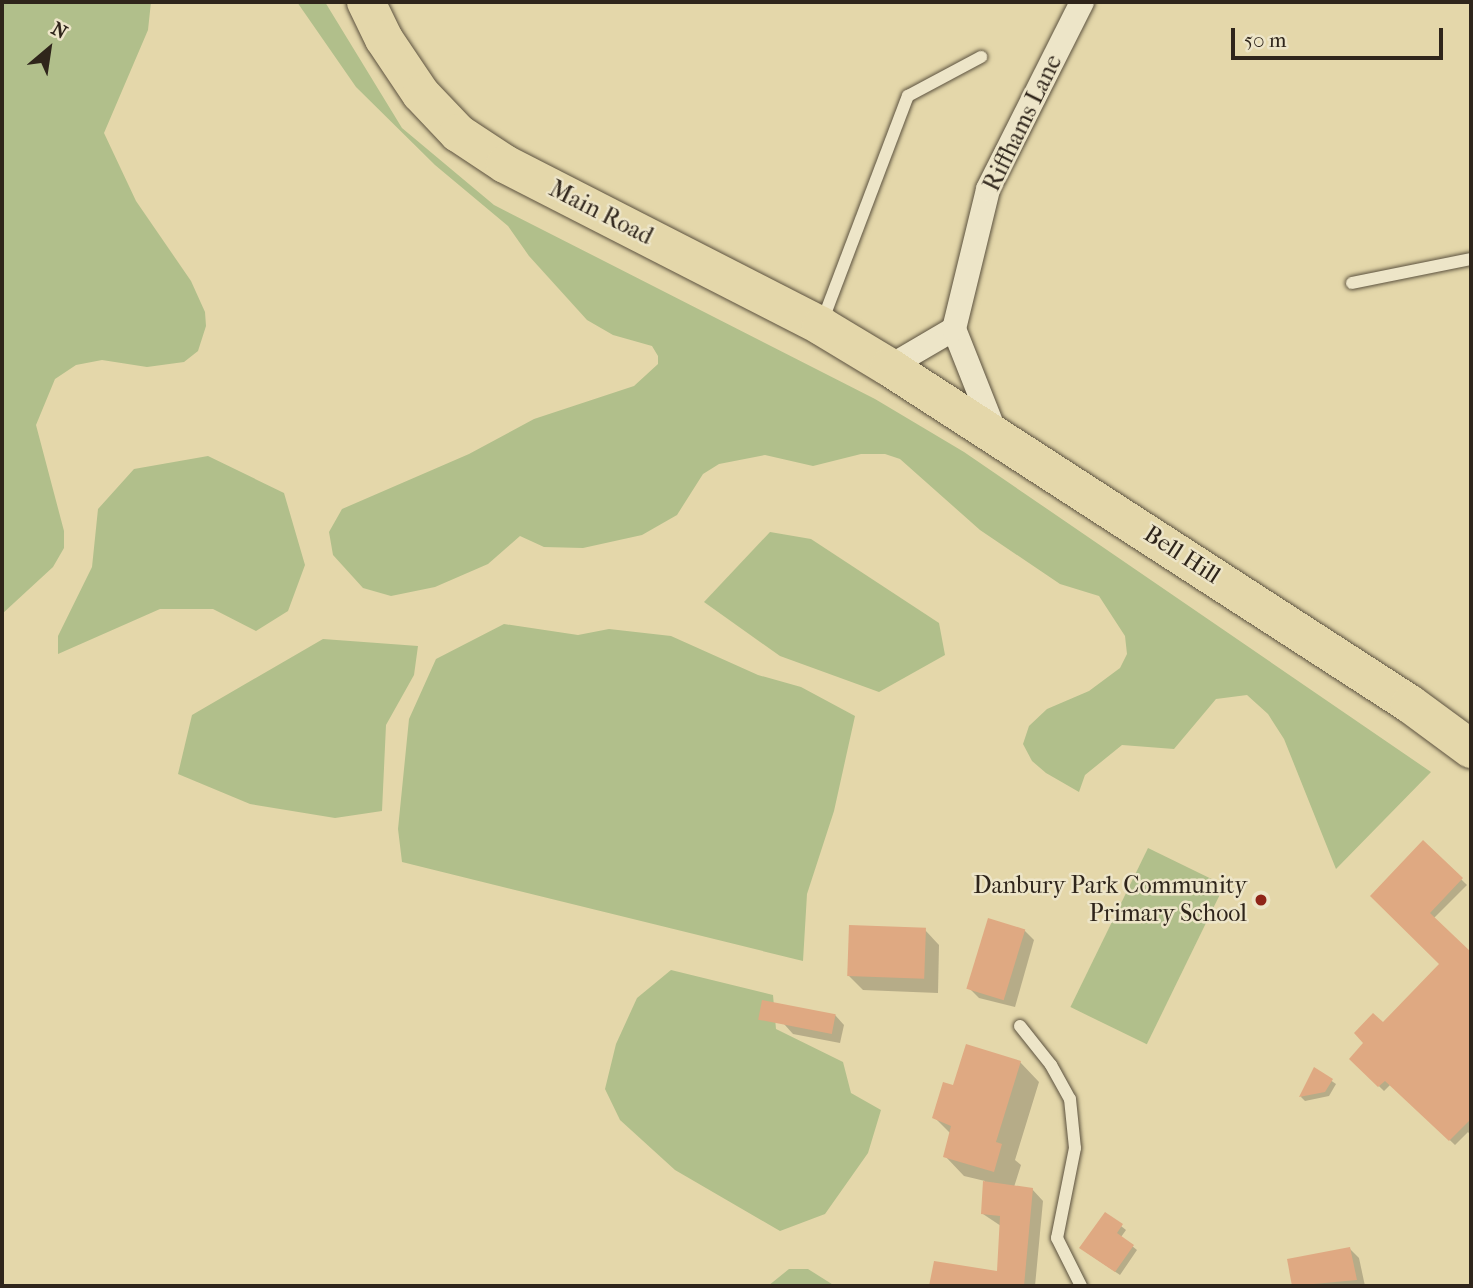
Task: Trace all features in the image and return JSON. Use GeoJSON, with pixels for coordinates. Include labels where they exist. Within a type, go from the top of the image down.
{"type":"FeatureCollection","features":[{"type":"Feature","properties":{"kind":"main road","name":"Main Road"},"geometry":{"type":"LineString","coordinates":[[366,2],[384,39],[421,94],[458,134],[505,164],[821,326],[889,367]]}},
{"type":"Feature","properties":{"kind":"main road","name":"Bell Hill"},"geometry":{"type":"LineString","coordinates":[[889,367],[1410,704],[1471,749]]}},
{"type":"Feature","properties":{"kind":"street","name":"Riffhams Lane"},"geometry":{"type":"LineString","coordinates":[[954,329],[988,189],[1082,2]]}},
{"type":"Feature","properties":{"kind":"street"},"geometry":{"type":"LineString","coordinates":[[889,367],[954,329],[996,435]]}},
{"type":"Feature","properties":{"kind":"lane"},"geometry":{"type":"LineString","coordinates":[[821,326],[908,96],[981,57]]}},
{"type":"Feature","properties":{"kind":"lane"},"geometry":{"type":"LineString","coordinates":[[1352,283],[1471,259]]}},
{"type":"Feature","properties":{"kind":"lane"},"geometry":{"type":"LineString","coordinates":[[1020,1026],[1051,1065],[1070,1099],[1074,1148],[1057,1238],[1081,1286]]}},
{"type":"Feature","properties":{"kind":"green space"},"geometry":{"type":"Polygon","coordinates":[[[2,2],[151,2],[148,30],[104,133],[136,201],[191,281],[205,312],[206,326],[198,351],[184,362],[147,367],[102,360],[76,365],[55,379],[36,425],[64,531],[64,548],[53,567],[2,614],[2,2]]]}},
{"type":"Feature","properties":{"kind":"green space"},"geometry":{"type":"Polygon","coordinates":[[[297,2],[325,2],[402,128],[494,205],[875,399],[964,452],[1431,772],[1336,869],[1284,739],[1268,714],[1247,695],[1216,699],[1174,749],[1122,745],[1085,775],[1079,792],[1046,773],[1032,761],[1023,744],[1029,726],[1047,709],[1089,691],[1120,668],[1127,654],[1125,636],[1099,596],[1060,584],[980,530],[900,459],[885,454],[861,454],[813,466],[765,455],[719,464],[703,474],[677,515],[642,535],[583,548],[544,547],[520,536],[488,564],[435,587],[391,596],[363,588],[333,555],[329,532],[342,509],[469,454],[534,419],[634,386],[658,364],[658,356],[652,346],[613,335],[587,320],[529,256],[508,226],[435,165],[356,87],[297,2]]]}},
{"type":"Feature","properties":{"kind":"green space"},"geometry":{"type":"Polygon","coordinates":[[[208,456],[284,493],[305,565],[288,611],[256,631],[213,609],[160,609],[58,654],[58,636],[92,567],[98,509],[134,469],[208,456]]]}},
{"type":"Feature","properties":{"kind":"green space"},"geometry":{"type":"Polygon","coordinates":[[[770,532],[811,539],[939,623],[945,655],[879,692],[780,656],[704,602],[770,532]]]}},
{"type":"Feature","properties":{"kind":"green space"},"geometry":{"type":"Polygon","coordinates":[[[504,624],[578,635],[609,629],[671,636],[758,675],[801,687],[855,716],[834,811],[807,894],[803,961],[402,862],[398,829],[409,719],[436,659],[504,624]]]}},
{"type":"Feature","properties":{"kind":"green space"},"geometry":{"type":"Polygon","coordinates":[[[323,639],[418,646],[414,675],[386,725],[382,811],[335,818],[250,804],[178,774],[192,715],[323,639]]]}},
{"type":"Feature","properties":{"kind":"green space"},"geometry":{"type":"Polygon","coordinates":[[[1148,848],[1224,885],[1147,1044],[1070,1007],[1148,848]]]}},
{"type":"Feature","properties":{"kind":"green space"},"geometry":{"type":"Polygon","coordinates":[[[671,970],[773,995],[776,1029],[843,1062],[851,1093],[881,1110],[868,1153],[825,1214],[780,1231],[675,1170],[620,1120],[605,1089],[616,1044],[637,998],[671,970]]]}},
{"type":"Feature","properties":{"kind":"green space"},"geometry":{"type":"Polygon","coordinates":[[[789,1269],[808,1269],[835,1286],[768,1286],[789,1269]]]}},
{"type":"Feature","properties":{"kind":"building"},"geometry":{"type":"Polygon","coordinates":[[[1423,840],[1463,878],[1430,913],[1471,952],[1471,1119],[1449,1141],[1385,1081],[1378,1087],[1349,1059],[1363,1043],[1354,1033],[1373,1013],[1383,1022],[1439,964],[1370,896],[1423,840]]]}},
{"type":"Feature","properties":{"kind":"building"},"geometry":{"type":"Polygon","coordinates":[[[988,918],[1025,929],[1004,1000],[966,989],[988,918]]]}},
{"type":"Feature","properties":{"kind":"building"},"geometry":{"type":"Polygon","coordinates":[[[849,925],[926,928],[924,979],[847,976],[849,925]]]}},
{"type":"Feature","properties":{"kind":"building"},"geometry":{"type":"Polygon","coordinates":[[[762,1000],[836,1014],[832,1034],[758,1020],[762,1000]]]}},
{"type":"Feature","properties":{"kind":"building"},"geometry":{"type":"Polygon","coordinates":[[[966,1044],[1021,1061],[996,1142],[1002,1144],[994,1172],[943,1157],[951,1126],[932,1118],[943,1082],[953,1085],[966,1044]]]}},
{"type":"Feature","properties":{"kind":"building"},"geometry":{"type":"Polygon","coordinates":[[[1314,1067],[1333,1079],[1325,1092],[1299,1097],[1314,1067]]]}},
{"type":"Feature","properties":{"kind":"building"},"geometry":{"type":"Polygon","coordinates":[[[983,1181],[1033,1188],[1024,1286],[929,1286],[934,1261],[997,1271],[1000,1216],[981,1214],[983,1181]]]}},
{"type":"Feature","properties":{"kind":"building"},"geometry":{"type":"Polygon","coordinates":[[[1105,1212],[1123,1224],[1117,1233],[1134,1245],[1115,1272],[1079,1248],[1105,1212]]]}},
{"type":"Feature","properties":{"kind":"building"},"geometry":{"type":"Polygon","coordinates":[[[1350,1247],[1357,1280],[1292,1286],[1287,1259],[1350,1247]]]}},
{"type":"Feature","properties":{"kind":"place","name":"Danbury Park Community Primary School"},"geometry":{"type":"Point","coordinates":[1261,900]}}]}
